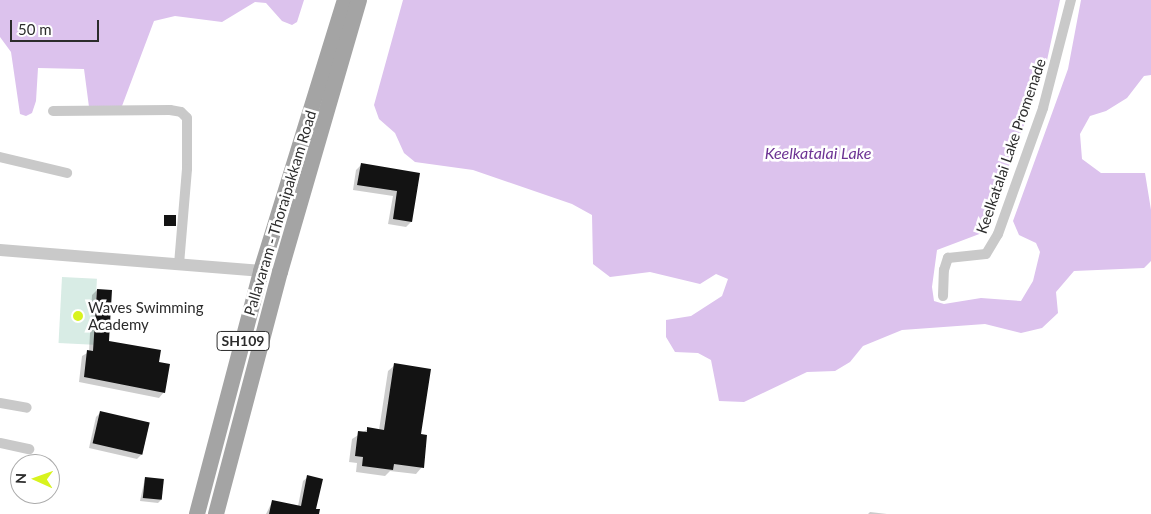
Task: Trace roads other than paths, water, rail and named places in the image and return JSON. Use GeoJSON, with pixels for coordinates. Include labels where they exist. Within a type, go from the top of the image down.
{"type":"FeatureCollection","features":[{"type":"Feature","properties":{"kind":"main road","name":"Pallavaram - Thoraipakkam Road"},"geometry":{"type":"LineString","coordinates":[[197,514],[261,271],[345,0]]}},
{"type":"Feature","properties":{"kind":"main road","name":"Pallavaram - Thoraipakkam Road"},"geometry":{"type":"LineString","coordinates":[[216,514],[280,272],[359,0]]}},
{"type":"Feature","properties":{"kind":"street","name":"Keelkatalai Lake Promenade"},"geometry":{"type":"LineString","coordinates":[[943,296],[944,270],[948,258],[986,254],[998,234],[1043,108],[1071,0]]}},
{"type":"Feature","properties":{"kind":"street"},"geometry":{"type":"LineString","coordinates":[[53,111],[170,110],[181,112],[187,118],[187,169],[179,264]]}},
{"type":"Feature","properties":{"kind":"street"},"geometry":{"type":"LineString","coordinates":[[0,157],[67,172]]}},
{"type":"Feature","properties":{"kind":"street"},"geometry":{"type":"LineString","coordinates":[[0,250],[261,271]]}},
{"type":"Feature","properties":{"kind":"street"},"geometry":{"type":"LineString","coordinates":[[0,403],[27,408]]}},
{"type":"Feature","properties":{"kind":"street"},"geometry":{"type":"LineString","coordinates":[[0,443],[29,448]]}},
{"type":"Feature","properties":{"kind":"water"},"geometry":{"type":"Polygon","coordinates":[[[0,0],[304,0],[297,22],[292,25],[282,21],[266,3],[255,2],[222,22],[175,16],[154,21],[122,106],[89,107],[84,69],[38,68],[36,101],[32,113],[26,116],[20,114],[11,52],[0,37],[0,0]]]}},
{"type":"Feature","properties":{"kind":"water","name":"Keelkatalai Lake"},"geometry":{"type":"Polygon","coordinates":[[[403,0],[1060,0],[1046,65],[987,226],[982,233],[937,250],[932,287],[934,301],[944,304],[981,298],[1021,301],[1033,281],[1040,252],[1036,243],[1019,235],[1013,221],[1068,69],[1081,0],[1151,0],[1151,75],[1144,76],[1127,98],[1106,111],[1090,116],[1080,134],[1082,159],[1101,173],[1145,173],[1151,210],[1151,261],[1144,268],[1074,271],[1056,292],[1058,313],[1042,328],[1021,333],[985,324],[902,330],[863,346],[850,362],[835,371],[807,372],[744,402],[719,401],[711,360],[698,353],[675,352],[666,337],[666,320],[691,316],[722,296],[728,279],[716,274],[700,284],[650,272],[610,277],[593,264],[592,215],[572,204],[473,170],[415,162],[404,153],[395,133],[379,119],[374,105],[403,0]]]}},
{"type":"Feature","properties":{"kind":"place","name":"Waves Swimming Academy"},"geometry":{"type":"Point","coordinates":[78,316]}}]}
